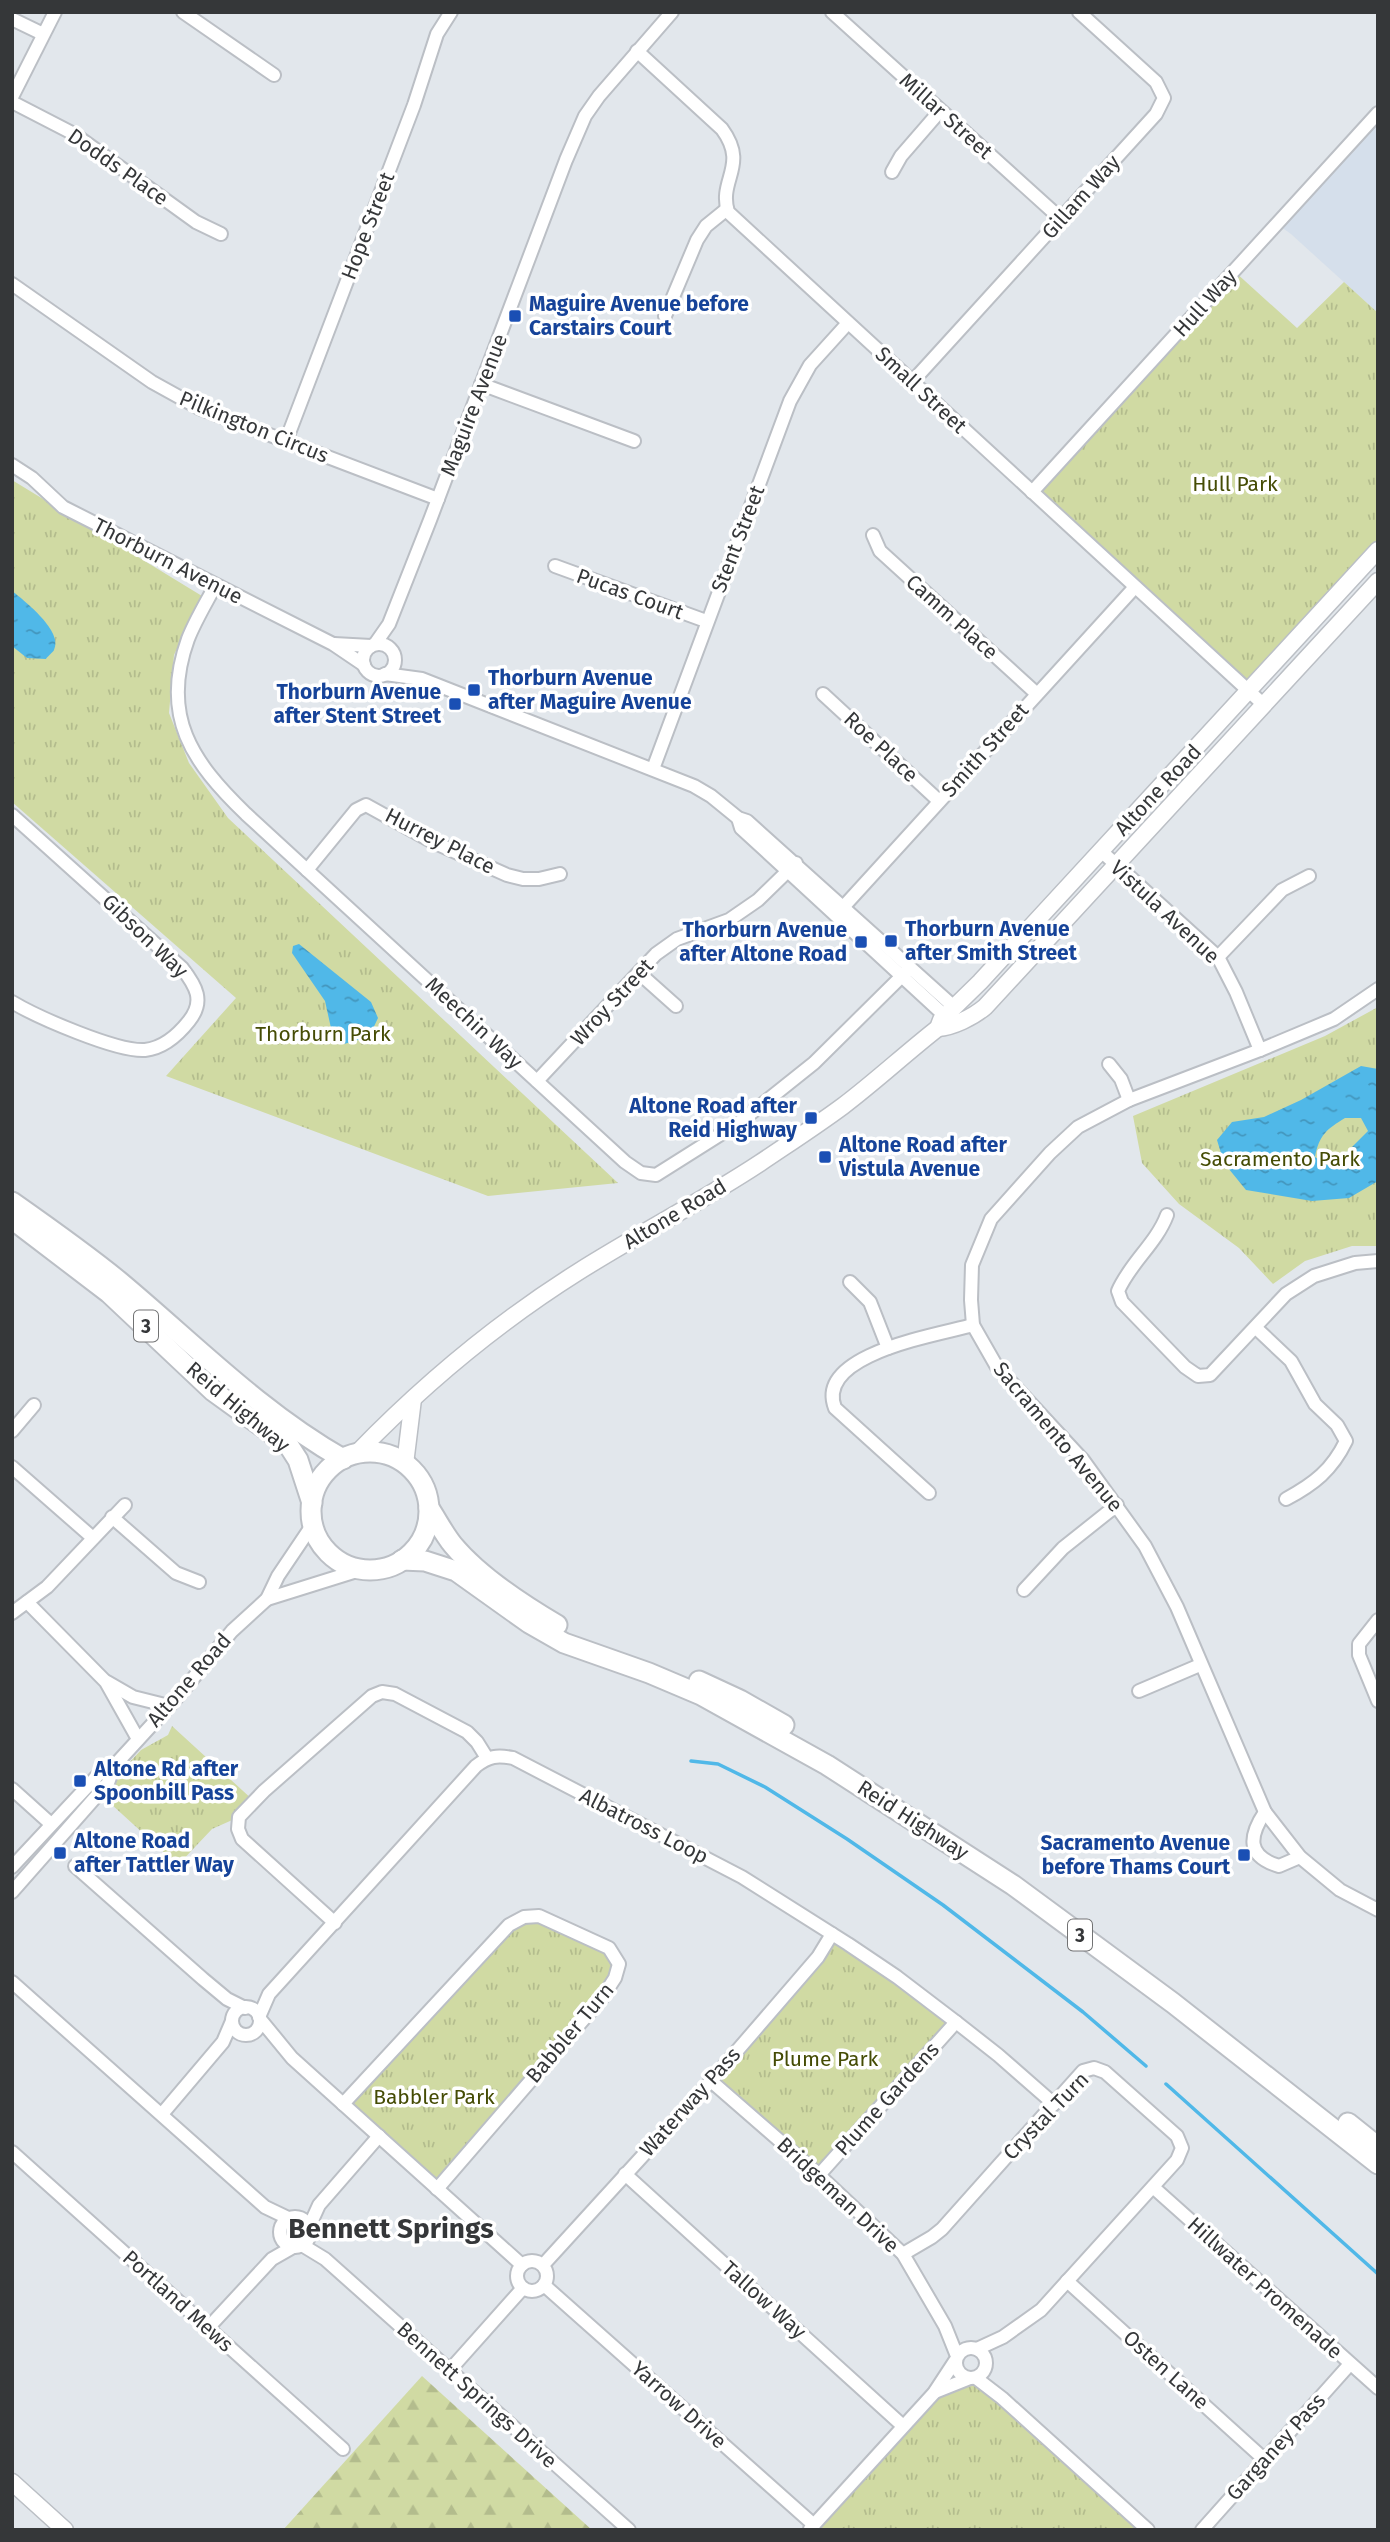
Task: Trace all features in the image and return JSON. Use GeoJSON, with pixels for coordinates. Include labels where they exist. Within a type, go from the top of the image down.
{"type":"FeatureCollection","features":[{"type":"Feature","properties":{"kind":"highway","name":"Reid Highway"},"geometry":{"type":"LineString","coordinates":[[12,1202],[119,1282],[261,1404],[311,1441],[350,1456]]}},
{"type":"Feature","properties":{"kind":"highway","name":"Reid Highway"},"geometry":{"type":"LineString","coordinates":[[12,1219],[109,1293],[213,1391],[289,1446],[298,1460],[312,1503]]}},
{"type":"Feature","properties":{"kind":"highway"},"geometry":{"type":"LineString","coordinates":[[377,1452],[405,1464],[419,1479],[429,1508],[422,1538],[402,1560],[383,1568],[353,1567],[335,1558],[321,1543],[313,1524],[312,1503],[323,1475],[350,1456],[377,1452]]}},
{"type":"Feature","properties":{"kind":"highway","name":"Reid Highway"},"geometry":{"type":"LineString","coordinates":[[429,1508],[453,1545],[464,1556],[533,1610],[581,1637],[705,1683],[740,1700],[909,1801],[1020,1875],[1169,1984],[1378,2147]]}},
{"type":"Feature","properties":{"kind":"highway","name":"Reid Highway"},"geometry":{"type":"LineString","coordinates":[[402,1560],[425,1561],[456,1571],[529,1623],[564,1643],[701,1695],[827,1765],[1013,1885],[1173,2003],[1378,2164]]}},
{"type":"Feature","properties":{"kind":"main road","name":"Altone Road"},"geometry":{"type":"LineString","coordinates":[[350,1456],[448,1368],[528,1307],[579,1271],[748,1170],[807,1131],[853,1098],[945,1017],[1378,550]]}},
{"type":"Feature","properties":{"kind":"main road","name":"Altone Road"},"geometry":{"type":"LineString","coordinates":[[945,1017],[947,1027],[985,1007],[1378,581]]}},
{"type":"Feature","properties":{"kind":"main road"},"geometry":{"type":"LineString","coordinates":[[405,1464],[413,1399]]}},
{"type":"Feature","properties":{"kind":"main road"},"geometry":{"type":"LineString","coordinates":[[12,2482],[65,2530]]}},
{"type":"Feature","properties":{"kind":"street"},"geometry":{"type":"LineString","coordinates":[[12,100],[55,12]]}},
{"type":"Feature","properties":{"kind":"street"},"geometry":{"type":"LineString","coordinates":[[183,12],[274,75]]}},
{"type":"Feature","properties":{"kind":"street","name":"Hope Street"},"geometry":{"type":"LineString","coordinates":[[286,441],[414,105],[438,34],[451,12]]}},
{"type":"Feature","properties":{"kind":"street","name":"Maguire Avenue"},"geometry":{"type":"LineString","coordinates":[[373,645],[389,624],[585,116],[672,12]]}},
{"type":"Feature","properties":{"kind":"street","name":"Millar Street"},"geometry":{"type":"LineString","coordinates":[[832,12],[1061,219]]}},
{"type":"Feature","properties":{"kind":"street","name":"Gillam Way"},"geometry":{"type":"LineString","coordinates":[[912,382],[1157,114],[1164,98],[1156,82],[1079,12]]}},
{"type":"Feature","properties":{"kind":"street"},"geometry":{"type":"LineString","coordinates":[[12,19],[43,34]]}},
{"type":"Feature","properties":{"kind":"street"},"geometry":{"type":"LineString","coordinates":[[637,51],[722,129],[729,139],[734,155],[726,192],[727,209],[706,226],[696,240],[665,316]]}},
{"type":"Feature","properties":{"kind":"street","name":"Dodds Place"},"geometry":{"type":"LineString","coordinates":[[12,100],[74,134],[196,222],[221,234]]}},
{"type":"Feature","properties":{"kind":"street"},"geometry":{"type":"LineString","coordinates":[[892,172],[901,156],[940,111]]}},
{"type":"Feature","properties":{"kind":"street","name":"Hull Way"},"geometry":{"type":"LineString","coordinates":[[1032,492],[1378,113]]}},
{"type":"Feature","properties":{"kind":"street","name":"Small Street"},"geometry":{"type":"LineString","coordinates":[[727,209],[737,222],[1264,705]]}},
{"type":"Feature","properties":{"kind":"street","name":"Pilkington Circus"},"geometry":{"type":"LineString","coordinates":[[12,284],[152,382],[199,408],[438,499]]}},
{"type":"Feature","properties":{"kind":"street","name":"Stent Street"},"geometry":{"type":"LineString","coordinates":[[653,769],[790,401],[810,365],[848,323]]}},
{"type":"Feature","properties":{"kind":"street"},"geometry":{"type":"LineString","coordinates":[[481,384],[634,441]]}},
{"type":"Feature","properties":{"kind":"street","name":"Thorburn Avenue"},"geometry":{"type":"LineString","coordinates":[[12,464],[33,478],[63,507],[334,644],[364,665]]}},
{"type":"Feature","properties":{"kind":"street","name":"Camm Place"},"geometry":{"type":"LineString","coordinates":[[873,536],[880,551],[1037,694]]}},
{"type":"Feature","properties":{"kind":"street","name":"Pucas Court"},"geometry":{"type":"LineString","coordinates":[[555,566],[706,621]]}},
{"type":"Feature","properties":{"kind":"street","name":"Meechin Way"},"geometry":{"type":"LineString","coordinates":[[215,586],[189,637],[183,657],[178,703],[182,724],[193,752],[208,775],[246,814],[625,1162],[641,1172],[656,1175],[740,1122],[803,1072],[906,972]]}},
{"type":"Feature","properties":{"kind":"street","name":"Smith Street"},"geometry":{"type":"LineString","coordinates":[[839,911],[1135,587]]}},
{"type":"Feature","properties":{"kind":"street","name":"Maguire Avenue"},"geometry":{"type":"LineString","coordinates":[[389,624],[392,653]]}},
{"type":"Feature","properties":{"kind":"street","name":"Thorburn Avenue"},"geometry":{"type":"LineString","coordinates":[[334,644],[373,645]]}},
{"type":"Feature","properties":{"kind":"street"},"geometry":{"type":"LineString","coordinates":[[422,679],[392,653],[373,645],[363,656],[364,665],[373,674],[422,679],[653,769],[711,796],[738,818],[741,828],[792,867],[906,972],[945,1017]]}},
{"type":"Feature","properties":{"kind":"street"},"geometry":{"type":"LineString","coordinates":[[385,674],[392,669],[392,653]]}},
{"type":"Feature","properties":{"kind":"street","name":"Roe Place"},"geometry":{"type":"LineString","coordinates":[[823,694],[939,801]]}},
{"type":"Feature","properties":{"kind":"street","name":"Hurrey Place"},"geometry":{"type":"LineString","coordinates":[[307,870],[356,810],[366,805],[433,842],[507,875],[539,879],[560,874]]}},
{"type":"Feature","properties":{"kind":"street","name":"Gibson Way"},"geometry":{"type":"LineString","coordinates":[[12,815],[182,968],[198,992],[197,1006],[183,1028],[171,1040],[143,1050],[125,1048],[55,1023],[12,1002]]}},
{"type":"Feature","properties":{"kind":"street","name":"Vistula Avenue"},"geometry":{"type":"LineString","coordinates":[[1101,851],[1218,957],[1260,1050]]}},
{"type":"Feature","properties":{"kind":"street","name":"Wroy Street"},"geometry":{"type":"LineString","coordinates":[[537,1081],[656,954],[677,939],[729,920],[758,900],[792,867]]}},
{"type":"Feature","properties":{"kind":"street"},"geometry":{"type":"LineString","coordinates":[[1218,957],[1282,890],[1309,876]]}},
{"type":"Feature","properties":{"kind":"street"},"geometry":{"type":"LineString","coordinates":[[639,973],[676,1006]]}},
{"type":"Feature","properties":{"kind":"street","name":"Sacramento Avenue"},"geometry":{"type":"LineString","coordinates":[[1378,989],[1334,1019],[1129,1100],[1078,1127],[1050,1153],[991,1220],[972,1265],[971,1300],[973,1325],[997,1367],[1083,1460],[1146,1546],[1177,1607],[1265,1812],[1300,1857],[1340,1890],[1378,1910]]}},
{"type":"Feature","properties":{"kind":"street"},"geometry":{"type":"LineString","coordinates":[[1109,1064],[1121,1079],[1129,1100]]}},
{"type":"Feature","properties":{"kind":"street"},"geometry":{"type":"LineString","coordinates":[[1167,1215],[1161,1230],[1123,1280],[1118,1291],[1122,1303],[1185,1367],[1198,1376],[1210,1375],[1286,1294],[1314,1276],[1355,1263],[1378,1261]]}},
{"type":"Feature","properties":{"kind":"street"},"geometry":{"type":"LineString","coordinates":[[850,1282],[870,1302],[888,1348]]}},
{"type":"Feature","properties":{"kind":"street"},"geometry":{"type":"LineString","coordinates":[[929,1493],[835,1408],[831,1397],[835,1383],[844,1370],[888,1348],[973,1325]]}},
{"type":"Feature","properties":{"kind":"street"},"geometry":{"type":"LineString","coordinates":[[1256,1328],[1291,1361],[1315,1404],[1337,1425],[1346,1441],[1338,1458],[1312,1485],[1286,1499]]}},
{"type":"Feature","properties":{"kind":"street"},"geometry":{"type":"LineString","coordinates":[[12,1431],[34,1405]]}},
{"type":"Feature","properties":{"kind":"street"},"geometry":{"type":"LineString","coordinates":[[12,1468],[93,1538]]}},
{"type":"Feature","properties":{"kind":"street"},"geometry":{"type":"LineString","coordinates":[[12,1613],[47,1587],[125,1505]]}},
{"type":"Feature","properties":{"kind":"street"},"geometry":{"type":"LineString","coordinates":[[1024,1590],[1063,1548],[1117,1505]]}},
{"type":"Feature","properties":{"kind":"street"},"geometry":{"type":"LineString","coordinates":[[112,1517],[176,1573],[199,1582]]}},
{"type":"Feature","properties":{"kind":"street","name":"Altone Road"},"geometry":{"type":"LineString","coordinates":[[12,1867],[99,1774],[114,1766],[232,1631],[267,1599],[278,1576],[313,1524]]}},
{"type":"Feature","properties":{"kind":"street","name":"Altone Road"},"geometry":{"type":"LineString","coordinates":[[267,1599],[363,1569]]}},
{"type":"Feature","properties":{"kind":"street"},"geometry":{"type":"LineString","coordinates":[[27,1602],[106,1682],[138,1740]]}},
{"type":"Feature","properties":{"kind":"street"},"geometry":{"type":"LineString","coordinates":[[1378,1620],[1359,1644],[1359,1656],[1378,1701]]}},
{"type":"Feature","properties":{"kind":"street"},"geometry":{"type":"LineString","coordinates":[[1139,1691],[1200,1665]]}},
{"type":"Feature","properties":{"kind":"street"},"geometry":{"type":"LineString","coordinates":[[106,1682],[133,1697],[169,1706]]}},
{"type":"Feature","properties":{"kind":"street"},"geometry":{"type":"LineString","coordinates":[[194,2077],[208,2068],[229,2045],[259,2027],[269,1994],[335,1923],[476,1766],[487,1758],[467,1731],[395,1694],[382,1692],[372,1696],[264,1791],[239,1817],[238,1829],[242,1839],[335,1923]]}},
{"type":"Feature","properties":{"kind":"street","name":"Albatross Loop"},"geometry":{"type":"LineString","coordinates":[[487,1758],[498,1755],[513,1758],[742,1877],[897,1977],[998,2055],[1054,2104]]}},
{"type":"Feature","properties":{"kind":"street","name":"Altone Road"},"geometry":{"type":"LineString","coordinates":[[12,1892],[108,1783],[114,1766]]}},
{"type":"Feature","properties":{"kind":"street"},"geometry":{"type":"LineString","coordinates":[[12,1789],[51,1824]]}},
{"type":"Feature","properties":{"kind":"street"},"geometry":{"type":"LineString","coordinates":[[1265,1812],[1255,1827],[1252,1839],[1256,1852],[1265,1862],[1279,1866],[1300,1857]]}},
{"type":"Feature","properties":{"kind":"street"},"geometry":{"type":"LineString","coordinates":[[75,1866],[202,1979],[227,1999],[253,2009],[292,2058],[522,2265]]}},
{"type":"Feature","properties":{"kind":"street","name":"Babbler Turn"},"geometry":{"type":"LineString","coordinates":[[343,2104],[509,1925],[524,1917],[539,1916],[609,1948],[619,1964],[615,1978],[602,1998],[438,2189]]}},
{"type":"Feature","properties":{"kind":"street","name":"Waterway Pass"},"geometry":{"type":"LineString","coordinates":[[543,2265],[711,2081],[818,1957],[832,1934]]}},
{"type":"Feature","properties":{"kind":"street"},"geometry":{"type":"LineString","coordinates":[[202,1979],[222,2000],[236,2031],[249,2034],[292,2058]]}},
{"type":"Feature","properties":{"kind":"street"},"geometry":{"type":"LineString","coordinates":[[12,1982],[265,2207],[283,2242],[303,2239]]}},
{"type":"Feature","properties":{"kind":"street"},"geometry":{"type":"LineString","coordinates":[[162,2114],[223,2042],[238,2010],[269,1994]]}},
{"type":"Feature","properties":{"kind":"street","name":"Plume Gardens"},"geometry":{"type":"LineString","coordinates":[[818,2175],[956,2022]]}},
{"type":"Feature","properties":{"kind":"street","name":"Crystal Turn"},"geometry":{"type":"LineString","coordinates":[[903,2254],[942,2229],[1083,2071],[1094,2068],[1105,2072],[1177,2136],[1182,2148],[1177,2160],[1153,2187],[1041,2310],[980,2355]]}},
{"type":"Feature","properties":{"kind":"street","name":"Bridgeman Drive"},"geometry":{"type":"LineString","coordinates":[[711,2081],[903,2254],[945,2326]]}},
{"type":"Feature","properties":{"kind":"street"},"geometry":{"type":"LineString","coordinates":[[208,2328],[272,2259],[303,2239],[319,2205],[379,2136]]}},
{"type":"Feature","properties":{"kind":"street","name":"Portland Mews"},"geometry":{"type":"LineString","coordinates":[[12,2152],[343,2449]]}},
{"type":"Feature","properties":{"kind":"street","name":"Tallow Way"},"geometry":{"type":"LineString","coordinates":[[625,2174],[902,2426]]}},
{"type":"Feature","properties":{"kind":"street","name":"Hillwater Promenade"},"geometry":{"type":"LineString","coordinates":[[1153,2187],[1378,2388]]}},
{"type":"Feature","properties":{"kind":"street"},"geometry":{"type":"LineString","coordinates":[[272,2259],[284,2221],[319,2205]]}},
{"type":"Feature","properties":{"kind":"street"},"geometry":{"type":"LineString","coordinates":[[265,2207],[293,2218],[303,2239]]}},
{"type":"Feature","properties":{"kind":"street","name":"Bennett Springs Drive"},"geometry":{"type":"LineString","coordinates":[[303,2239],[629,2530]]}},
{"type":"Feature","properties":{"kind":"street"},"geometry":{"type":"LineString","coordinates":[[532,2261],[543,2265],[547,2275],[544,2285],[532,2292],[523,2288],[517,2279],[522,2265],[532,2261]]}},
{"type":"Feature","properties":{"kind":"street","name":"Osten Lane"},"geometry":{"type":"LineString","coordinates":[[1067,2281],[1265,2460]]}},
{"type":"Feature","properties":{"kind":"street","name":"Yarrow Drive"},"geometry":{"type":"LineString","coordinates":[[544,2285],[812,2528]]}},
{"type":"Feature","properties":{"kind":"street"},"geometry":{"type":"LineString","coordinates":[[449,2371],[523,2288]]}},
{"type":"Feature","properties":{"kind":"street"},"geometry":{"type":"LineString","coordinates":[[945,2326],[980,2355],[1002,2398]]}},
{"type":"Feature","properties":{"kind":"street"},"geometry":{"type":"LineString","coordinates":[[945,2326],[961,2374],[973,2378],[1002,2398],[1148,2530]]}},
{"type":"Feature","properties":{"kind":"street"},"geometry":{"type":"LineString","coordinates":[[812,2528],[934,2393],[963,2349],[980,2355]]}},
{"type":"Feature","properties":{"kind":"street"},"geometry":{"type":"LineString","coordinates":[[973,2378],[980,2355]]}},
{"type":"Feature","properties":{"kind":"street","name":"Garganey Pass"},"geometry":{"type":"LineString","coordinates":[[1202,2530],[1350,2364]]}},
{"type":"Feature","properties":{"kind":"street"},"geometry":{"type":"LineString","coordinates":[[934,2393],[973,2378]]}},
{"type":"Feature","properties":{"kind":"shaded area"},"geometry":{"type":"Polygon","coordinates":[[[1378,113],[1378,313],[1277,224],[1378,113]]]}},
{"type":"Feature","properties":{"kind":"green space","name":"Hull Park"},"geometry":{"type":"Polygon","coordinates":[[[1234,271],[1297,328],[1344,282],[1378,313],[1378,550],[1249,691],[1032,492],[1234,271]]]}},
{"type":"Feature","properties":{"kind":"green space","name":"Thorburn Park"},"geometry":{"type":"Polygon","coordinates":[[[12,480],[202,596],[174,655],[169,713],[189,763],[228,818],[618,1183],[488,1196],[166,1076],[236,998],[12,802],[12,480]]]}},
{"type":"Feature","properties":{"kind":"green space","name":"Sacramento Park"},"geometry":{"type":"Polygon","coordinates":[[[1378,1007],[1378,1246],[1352,1246],[1305,1261],[1273,1284],[1239,1248],[1179,1204],[1142,1163],[1133,1116],[1325,1036],[1378,1007]]]}},
{"type":"Feature","properties":{"kind":"green space"},"geometry":{"type":"Polygon","coordinates":[[[172,1726],[254,1801],[239,1817],[212,1829],[178,1865],[100,1794],[141,1750],[168,1735],[172,1726]]]}},
{"type":"Feature","properties":{"kind":"green space","name":"Babbler Park"},"geometry":{"type":"Polygon","coordinates":[[[524,1917],[609,1948],[615,1978],[437,2189],[343,2104],[524,1917]]]}},
{"type":"Feature","properties":{"kind":"green space","name":"Plume Park"},"geometry":{"type":"Polygon","coordinates":[[[832,1934],[956,2022],[819,2175],[711,2081],[832,1934]]]}},
{"type":"Feature","properties":{"kind":"green space"},"geometry":{"type":"Polygon","coordinates":[[[422,2376],[592,2530],[283,2530],[422,2376]]]}},
{"type":"Feature","properties":{"kind":"green space"},"geometry":{"type":"Polygon","coordinates":[[[970,2378],[1148,2530],[810,2530],[934,2393],[970,2378]]]}},
{"type":"Feature","properties":{"kind":"water"},"geometry":{"type":"Polygon","coordinates":[[[12,591],[49,626],[56,643],[46,659],[27,658],[12,646],[12,591]]]}},
{"type":"Feature","properties":{"kind":"water"},"geometry":{"type":"Polygon","coordinates":[[[299,944],[371,1002],[378,1018],[369,1037],[344,1044],[331,1028],[325,1001],[292,953],[293,946],[299,944]]]}},
{"type":"Feature","properties":{"kind":"water"},"geometry":{"type":"Polygon","coordinates":[[[1361,1066],[1378,1069],[1378,1181],[1349,1198],[1312,1201],[1246,1190],[1224,1163],[1217,1140],[1232,1122],[1264,1117],[1301,1100],[1361,1066]],[[1345,1118],[1329,1129],[1319,1143],[1315,1157],[1327,1165],[1339,1160],[1368,1131],[1361,1118],[1345,1118]]]}},
{"type":"Feature","properties":{"kind":"waterway"},"geometry":{"type":"LineString","coordinates":[[691,1761],[718,1764],[765,1787],[847,1839],[943,1905],[1083,2012],[1146,2066]]}},
{"type":"Feature","properties":{"kind":"waterway"},"geometry":{"type":"LineString","coordinates":[[1166,2084],[1378,2274]]}},
{"type":"Feature","properties":{"kind":"place","name":"Maguire Avenue before Carstairs Court"},"geometry":{"type":"Point","coordinates":[515,316]}},
{"type":"Feature","properties":{"kind":"place","name":"Thorburn Avenue after Maguire Avenue"},"geometry":{"type":"Point","coordinates":[474,690]}},
{"type":"Feature","properties":{"kind":"place","name":"Thorburn Avenue after Stent Street"},"geometry":{"type":"Point","coordinates":[455,704]}},
{"type":"Feature","properties":{"kind":"place","name":"Thorburn Avenue after Smith Street"},"geometry":{"type":"Point","coordinates":[891,941]}},
{"type":"Feature","properties":{"kind":"place","name":"Thorburn Avenue after Altone Road"},"geometry":{"type":"Point","coordinates":[861,942]}},
{"type":"Feature","properties":{"kind":"place","name":"Altone Road after Reid Highway"},"geometry":{"type":"Point","coordinates":[811,1118]}},
{"type":"Feature","properties":{"kind":"place","name":"Altone Road after Vistula Avenue"},"geometry":{"type":"Point","coordinates":[825,1157]}},
{"type":"Feature","properties":{"kind":"place","name":"Altone Rd after Spoonbill Pass"},"geometry":{"type":"Point","coordinates":[80,1781]}},
{"type":"Feature","properties":{"kind":"place","name":"Altone Road after Tattler Way"},"geometry":{"type":"Point","coordinates":[60,1853]}},
{"type":"Feature","properties":{"kind":"place","name":"Sacramento Avenue before Thams Court"},"geometry":{"type":"Point","coordinates":[1244,1855]}},
{"type":"Feature","properties":{"kind":"district","name":"Bennett Springs"},"geometry":{"type":"Point","coordinates":[391,2228]}}]}
